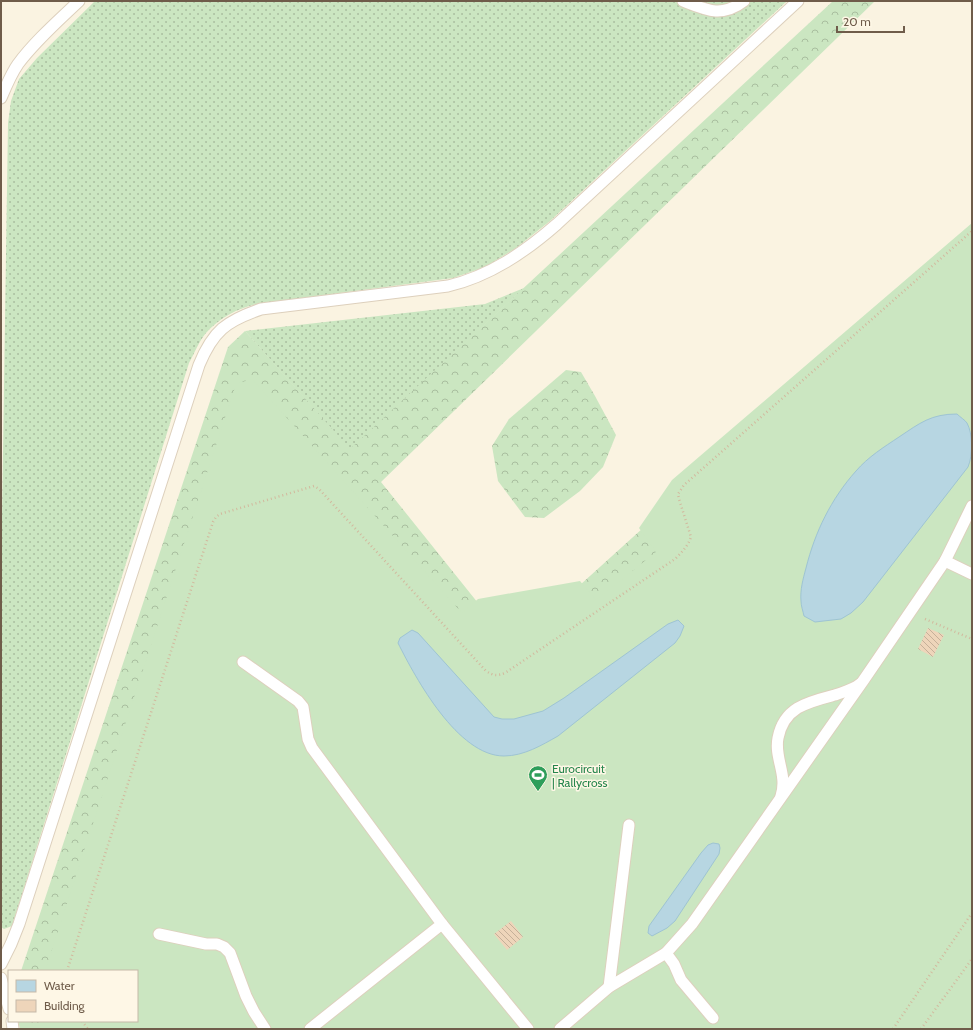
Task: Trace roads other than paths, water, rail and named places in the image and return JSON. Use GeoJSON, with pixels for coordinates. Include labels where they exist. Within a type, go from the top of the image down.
{"type":"FeatureCollection","features":[{"type":"Feature","properties":{"kind":"lane"},"geometry":{"type":"LineString","coordinates":[[1,98],[8,81],[18,64],[79,1]]}},
{"type":"Feature","properties":{"kind":"lane"},"geometry":{"type":"LineString","coordinates":[[683,1],[715,12],[722,12],[736,8],[744,1]]}},
{"type":"Feature","properties":{"kind":"lane"},"geometry":{"type":"LineString","coordinates":[[1,964],[11,944],[18,924],[199,365],[210,342],[227,323],[261,309],[448,286],[465,282],[502,265],[524,251],[548,232],[798,1]]}},
{"type":"Feature","properties":{"kind":"lane"},"geometry":{"type":"LineString","coordinates":[[560,1029],[609,987],[666,953],[702,912],[945,561],[972,506]]}},
{"type":"Feature","properties":{"kind":"lane"},"geometry":{"type":"LineString","coordinates":[[945,561],[972,574]]}},
{"type":"Feature","properties":{"kind":"lane"},"geometry":{"type":"LineString","coordinates":[[243,662],[298,701],[303,707],[308,739],[312,748],[442,924],[528,1029]]}},
{"type":"Feature","properties":{"kind":"lane"},"geometry":{"type":"LineString","coordinates":[[780,800],[783,778],[777,742],[780,730],[786,719],[804,704],[846,692],[863,681]]}},
{"type":"Feature","properties":{"kind":"lane"},"geometry":{"type":"LineString","coordinates":[[609,987],[629,825]]}},
{"type":"Feature","properties":{"kind":"lane"},"geometry":{"type":"LineString","coordinates":[[310,1029],[442,924]]}},
{"type":"Feature","properties":{"kind":"lane"},"geometry":{"type":"LineString","coordinates":[[159,934],[206,944],[217,944],[224,947],[230,953],[246,996],[265,1029]]}},
{"type":"Feature","properties":{"kind":"lane"},"geometry":{"type":"LineString","coordinates":[[666,953],[674,964],[681,980],[713,1018]]}},
{"type":"Feature","properties":{"kind":"lane"},"geometry":{"type":"LineString","coordinates":[[1,978],[8,1005]]}},
{"type":"Feature","properties":{"kind":"water"},"geometry":{"type":"Polygon","coordinates":[[[948,414],[957,414],[967,423],[969,428],[971,451],[968,467],[863,602],[851,613],[841,619],[815,622],[804,616],[801,605],[801,593],[803,580],[814,542],[825,516],[847,482],[861,466],[882,448],[913,428],[926,420],[948,414]]]}},
{"type":"Feature","properties":{"kind":"water"},"geometry":{"type":"Polygon","coordinates":[[[678,620],[684,626],[675,643],[558,736],[526,752],[511,756],[487,753],[471,743],[455,730],[427,695],[398,643],[400,638],[412,630],[418,633],[494,717],[514,719],[543,711],[564,698],[668,624],[678,620]]]}},
{"type":"Feature","properties":{"kind":"water"},"geometry":{"type":"Polygon","coordinates":[[[713,843],[719,844],[719,854],[675,921],[667,928],[652,936],[648,933],[649,926],[701,853],[708,845],[713,843]]]}},
{"type":"Feature","properties":{"kind":"place","name":"Eurocircuit | Rallycross"},"geometry":{"type":"Point","coordinates":[538,792]}}]}
